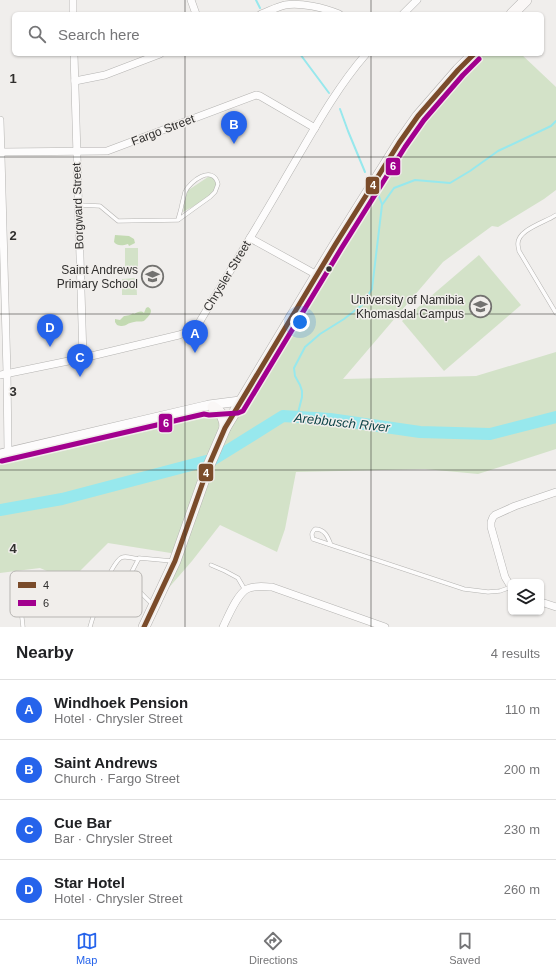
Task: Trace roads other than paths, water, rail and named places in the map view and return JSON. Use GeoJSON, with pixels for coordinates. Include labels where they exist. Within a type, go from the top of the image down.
{"type":"FeatureCollection","features":[{"type":"Feature","properties":{"kind":"main road"},"geometry":{"type":"LineString","coordinates":[[514,12],[526,0]]}},
{"type":"Feature","properties":{"kind":"main road"},"geometry":{"type":"LineString","coordinates":[[144,627],[175,561],[209,465],[225,428],[335,245],[399,143],[418,116],[472,56]]}},
{"type":"Feature","properties":{"kind":"main road"},"geometry":{"type":"LineString","coordinates":[[209,407],[217,410],[223,416],[225,428]]}},
{"type":"Feature","properties":{"kind":"street"},"geometry":{"type":"LineString","coordinates":[[73,0],[73,12]]}},
{"type":"Feature","properties":{"kind":"street"},"geometry":{"type":"LineString","coordinates":[[191,0],[195,12]]}},
{"type":"Feature","properties":{"kind":"street"},"geometry":{"type":"LineString","coordinates":[[405,12],[417,0]]}},
{"type":"Feature","properties":{"kind":"street"},"geometry":{"type":"LineString","coordinates":[[266,12],[284,5],[292,4],[299,4],[332,12]]}},
{"type":"Feature","properties":{"kind":"street","name":"Borgward Street"},"geometry":{"type":"LineString","coordinates":[[74,56],[82,358]]}},
{"type":"Feature","properties":{"kind":"street"},"geometry":{"type":"LineString","coordinates":[[75,81],[105,75],[155,56]]}},
{"type":"Feature","properties":{"kind":"street","name":"Chrysler Street"},"geometry":{"type":"LineString","coordinates":[[4,374],[82,358],[179,335],[192,330],[199,323],[342,85],[364,56]]}},
{"type":"Feature","properties":{"kind":"street","name":"Fargo Street"},"geometry":{"type":"LineString","coordinates":[[1,152],[107,151],[256,95],[315,128]]}},
{"type":"Feature","properties":{"kind":"street"},"geometry":{"type":"LineString","coordinates":[[0,120],[4,453],[209,407],[209,405],[239,404]]}},
{"type":"Feature","properties":{"kind":"street"},"geometry":{"type":"LineString","coordinates":[[250,238],[317,276]]}},
{"type":"Feature","properties":{"kind":"street"},"geometry":{"type":"LineString","coordinates":[[508,582],[505,578],[493,533],[491,522],[493,517],[515,506],[556,492]]}},
{"type":"Feature","properties":{"kind":"street"},"geometry":{"type":"LineString","coordinates":[[223,627],[239,596],[245,590],[260,586],[272,587],[385,627]]}},
{"type":"Feature","properties":{"kind":"street"},"geometry":{"type":"LineString","coordinates":[[544,603],[556,607]]}},
{"type":"Feature","properties":{"kind":"lane"},"geometry":{"type":"LineString","coordinates":[[78,205],[100,206],[118,221],[178,220],[215,192],[218,184],[214,177],[208,174],[193,182],[185,192],[178,220]]}},
{"type":"Feature","properties":{"kind":"lane"},"geometry":{"type":"LineString","coordinates":[[556,215],[525,232],[518,240],[520,251],[556,313]]}},
{"type":"Feature","properties":{"kind":"lane"},"geometry":{"type":"LineString","coordinates":[[331,545],[326,533],[322,530],[315,529],[312,532],[313,539],[331,545],[464,589],[488,592],[500,591],[508,588]]}},
{"type":"Feature","properties":{"kind":"lane"},"geometry":{"type":"LineString","coordinates":[[111,571],[118,559],[127,556],[138,559],[175,561]]}},
{"type":"Feature","properties":{"kind":"lane"},"geometry":{"type":"LineString","coordinates":[[132,571],[138,559]]}},
{"type":"Feature","properties":{"kind":"lane"},"geometry":{"type":"LineString","coordinates":[[211,565],[238,578],[245,590]]}},
{"type":"Feature","properties":{"kind":"lane"},"geometry":{"type":"LineString","coordinates":[[142,594],[153,606]]}},
{"type":"Feature","properties":{"kind":"lane"},"geometry":{"type":"LineString","coordinates":[[22,617],[23,627]]}},
{"type":"Feature","properties":{"kind":"lane"},"geometry":{"type":"LineString","coordinates":[[90,627],[94,617]]}},
{"type":"Feature","properties":{"kind":"waterway"},"geometry":{"type":"LineString","coordinates":[[256,0],[260,8]]}},
{"type":"Feature","properties":{"kind":"waterway"},"geometry":{"type":"LineString","coordinates":[[301,56],[329,93]]}},
{"type":"Feature","properties":{"kind":"waterway"},"geometry":{"type":"LineString","coordinates":[[340,109],[365,172]]}},
{"type":"Feature","properties":{"kind":"waterway"},"geometry":{"type":"LineString","coordinates":[[297,417],[302,391],[295,376],[294,368],[305,347],[320,334],[344,319],[362,305],[372,289],[382,205],[394,188],[415,180],[450,183],[498,151],[551,126],[556,121]]}},
{"type":"Feature","properties":{"kind":"waterway"},"geometry":{"type":"LineString","coordinates":[[378,194],[382,204]]}},
{"type":"Feature","properties":{"kind":"waterway","name":"Arebbusch River"},"geometry":{"type":"LineString","coordinates":[[0,510],[62,499],[214,459],[283,416],[330,419],[420,432],[490,434],[556,417]]}},
{"type":"Feature","properties":{"kind":"place","name":"Saint Andrews"},"geometry":{"type":"Point","coordinates":[234,144]}},
{"type":"Feature","properties":{"kind":"place","name":"Saint Andrews Primary School"},"geometry":{"type":"Point","coordinates":[153,277]}},
{"type":"Feature","properties":{"kind":"place","name":"University of Namibia Khomasdal Campus"},"geometry":{"type":"Point","coordinates":[480,307]}},
{"type":"Feature","properties":{"kind":"place","name":"Star Hotel"},"geometry":{"type":"Point","coordinates":[50,347]}},
{"type":"Feature","properties":{"kind":"place","name":"Windhoek Pension"},"geometry":{"type":"Point","coordinates":[195,353]}},
{"type":"Feature","properties":{"kind":"place","name":"Cue Bar"},"geometry":{"type":"Point","coordinates":[80,377]}}]}
